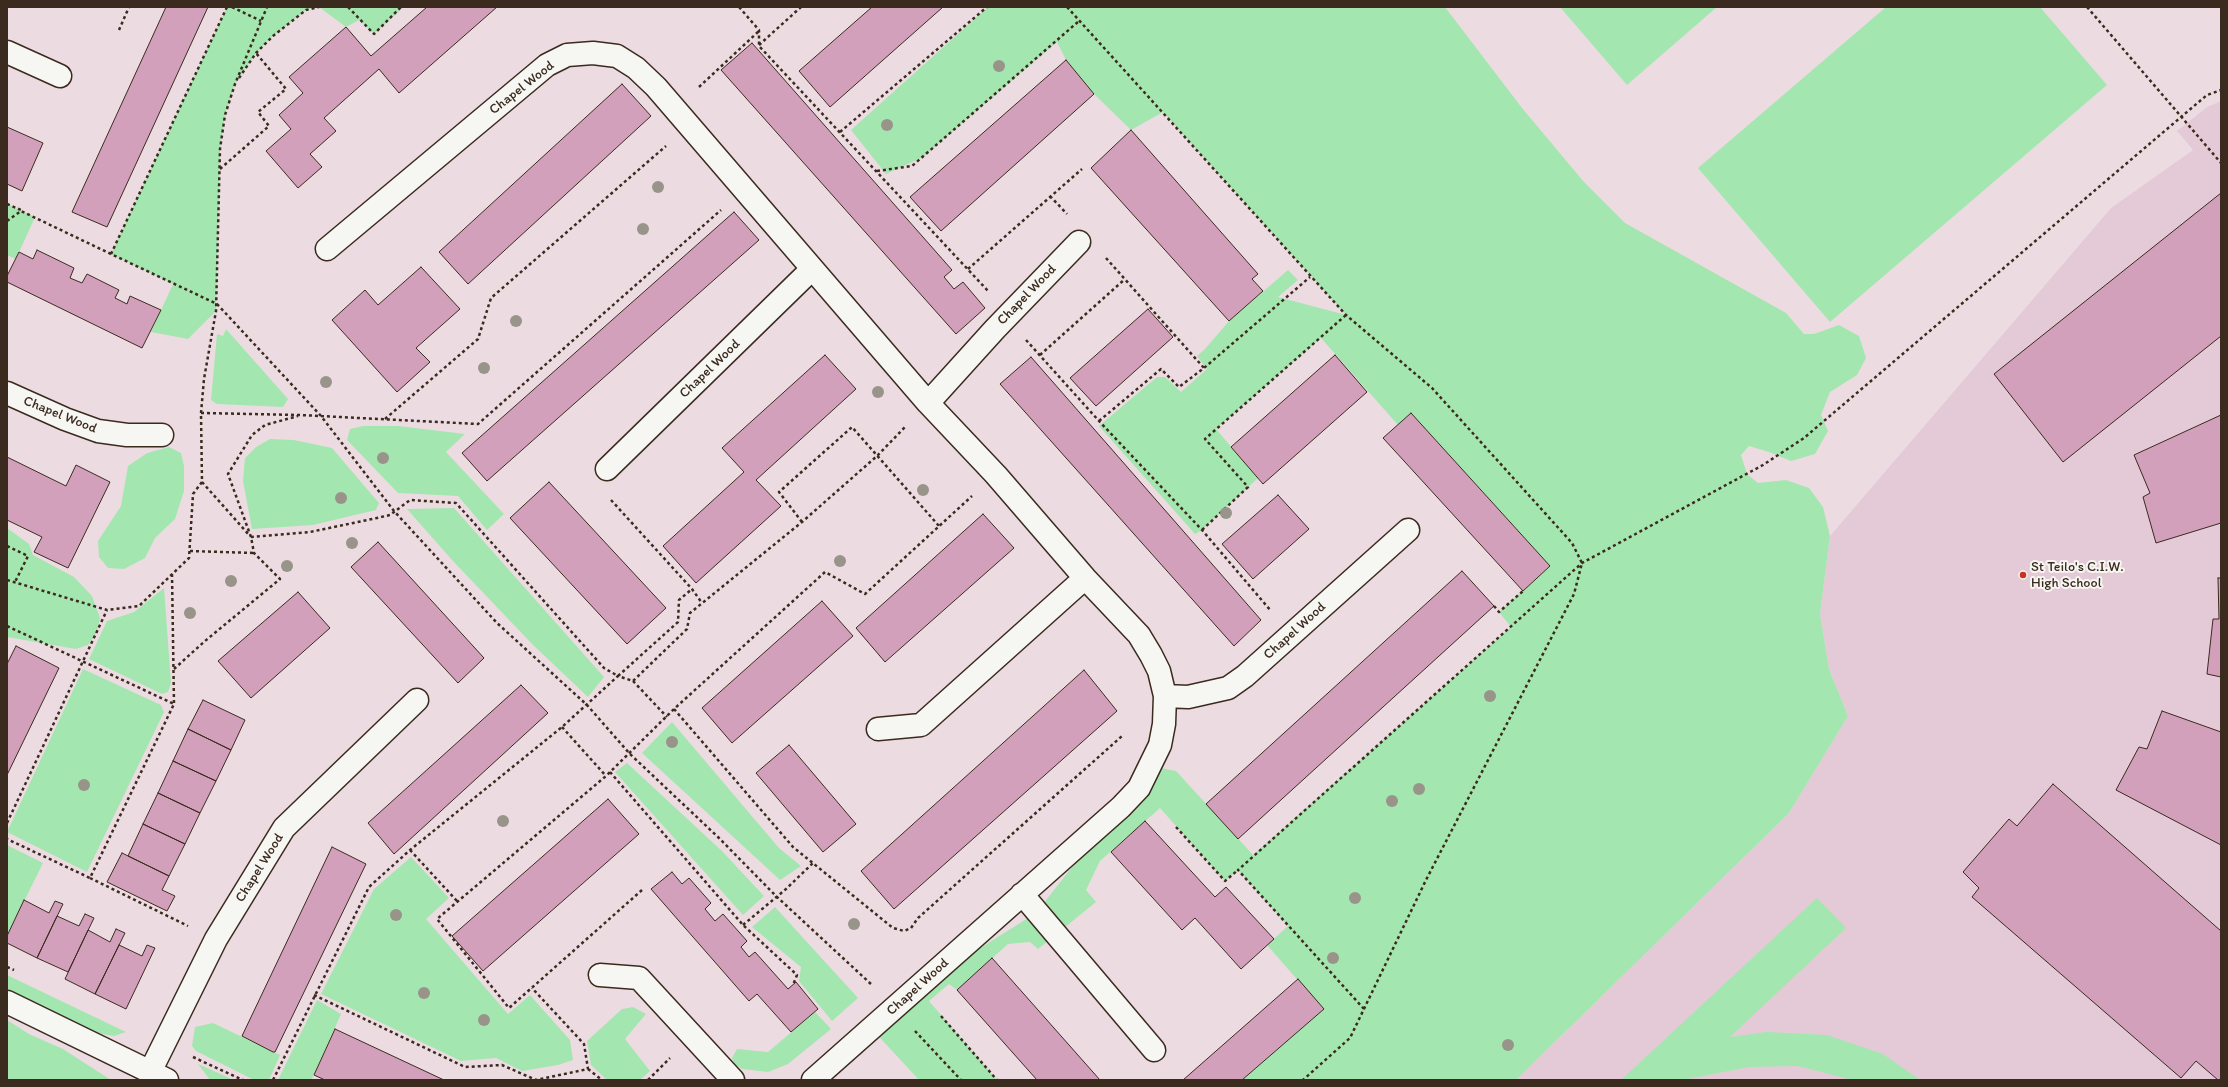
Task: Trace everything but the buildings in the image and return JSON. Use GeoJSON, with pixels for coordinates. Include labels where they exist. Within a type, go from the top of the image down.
{"type":"FeatureCollection","features":[{"type":"Feature","properties":{"kind":"street"},"geometry":{"type":"LineString","coordinates":[[7,52],[60,76]]}},
{"type":"Feature","properties":{"kind":"street","name":"Chapel Wood"},"geometry":{"type":"LineString","coordinates":[[327,249],[547,65],[567,55],[593,53],[617,56],[636,68],[675,110],[928,402],[996,475],[1085,578],[1139,635],[1159,671],[1165,696],[1164,724],[1160,745],[1139,788],[1121,807],[813,1080]]}},
{"type":"Feature","properties":{"kind":"street","name":"Chapel Wood"},"geometry":{"type":"LineString","coordinates":[[928,402],[1007,316],[1079,242]]}},
{"type":"Feature","properties":{"kind":"street","name":"Chapel Wood"},"geometry":{"type":"LineString","coordinates":[[607,469],[812,269]]}},
{"type":"Feature","properties":{"kind":"street","name":"Chapel Wood"},"geometry":{"type":"LineString","coordinates":[[7,393],[65,419],[98,431],[127,435],[162,435]]}},
{"type":"Feature","properties":{"kind":"street","name":"Chapel Wood"},"geometry":{"type":"LineString","coordinates":[[1165,696],[1188,697],[1228,688],[1245,676],[1408,530]]}},
{"type":"Feature","properties":{"kind":"street"},"geometry":{"type":"LineString","coordinates":[[878,729],[921,725],[1085,578]]}},
{"type":"Feature","properties":{"kind":"street","name":"Chapel Wood"},"geometry":{"type":"LineString","coordinates":[[7,1002],[158,1076],[165,1044],[216,939],[284,828],[418,700]]}},
{"type":"Feature","properties":{"kind":"street"},"geometry":{"type":"LineString","coordinates":[[1022,894],[1154,1050]]}},
{"type":"Feature","properties":{"kind":"street"},"geometry":{"type":"LineString","coordinates":[[600,974],[639,978],[732,1080]]}},
{"type":"Feature","properties":{"kind":"path"},"geometry":{"type":"LineString","coordinates":[[119,30],[129,7]]}},
{"type":"Feature","properties":{"kind":"path"},"geometry":{"type":"LineString","coordinates":[[111,254],[227,7]]}},
{"type":"Feature","properties":{"kind":"path"},"geometry":{"type":"LineString","coordinates":[[232,7],[262,21]]}},
{"type":"Feature","properties":{"kind":"path"},"geometry":{"type":"LineString","coordinates":[[7,580],[107,610],[139,606],[189,558],[193,494],[202,482],[201,413],[204,379],[217,304],[220,149],[225,115],[235,84],[267,7]]}},
{"type":"Feature","properties":{"kind":"path"},"geometry":{"type":"LineString","coordinates":[[235,84],[256,53],[285,25],[306,10],[319,7]]}},
{"type":"Feature","properties":{"kind":"path"},"geometry":{"type":"LineString","coordinates":[[348,7],[374,34],[401,7]]}},
{"type":"Feature","properties":{"kind":"path"},"geometry":{"type":"LineString","coordinates":[[739,7],[759,30],[759,46],[968,269],[1040,355],[1099,421],[1202,530],[1292,634]]}},
{"type":"Feature","properties":{"kind":"path"},"geometry":{"type":"LineString","coordinates":[[759,46],[801,7]]}},
{"type":"Feature","properties":{"kind":"path"},"geometry":{"type":"LineString","coordinates":[[840,132],[987,7]]}},
{"type":"Feature","properties":{"kind":"path"},"geometry":{"type":"LineString","coordinates":[[2087,7],[2221,163]]}},
{"type":"Feature","properties":{"kind":"path"},"geometry":{"type":"LineString","coordinates":[[877,171],[912,166],[1079,21]]}},
{"type":"Feature","properties":{"kind":"path"},"geometry":{"type":"LineString","coordinates":[[675,110],[759,30]]}},
{"type":"Feature","properties":{"kind":"path"},"geometry":{"type":"LineString","coordinates":[[219,169],[269,126],[258,112],[286,89],[256,53]]}},
{"type":"Feature","properties":{"kind":"path"},"geometry":{"type":"LineString","coordinates":[[1176,827],[1225,881],[1582,563],[1763,465],[1804,438],[2207,95],[2221,90]]}},
{"type":"Feature","properties":{"kind":"path"},"geometry":{"type":"LineString","coordinates":[[385,419],[478,339],[491,298],[689,126]]}},
{"type":"Feature","properties":{"kind":"path"},"geometry":{"type":"LineString","coordinates":[[968,269],[1082,169]]}},
{"type":"Feature","properties":{"kind":"path"},"geometry":{"type":"LineString","coordinates":[[201,413],[300,415],[478,424],[743,190]]}},
{"type":"Feature","properties":{"kind":"path"},"geometry":{"type":"LineString","coordinates":[[1050,196],[1070,218]]}},
{"type":"Feature","properties":{"kind":"path"},"geometry":{"type":"LineString","coordinates":[[7,204],[217,304],[321,416],[394,511],[497,623],[587,705],[630,754],[719,838],[776,896],[877,989]]}},
{"type":"Feature","properties":{"kind":"path"},"geometry":{"type":"LineString","coordinates":[[7,221],[21,211]]}},
{"type":"Feature","properties":{"kind":"path"},"geometry":{"type":"LineString","coordinates":[[1105,257],[1204,368]]}},
{"type":"Feature","properties":{"kind":"path"},"geometry":{"type":"LineString","coordinates":[[1099,421],[1161,369],[1179,387],[1204,368],[1310,277]]}},
{"type":"Feature","properties":{"kind":"path"},"geometry":{"type":"LineString","coordinates":[[1040,355],[1125,279]]}},
{"type":"Feature","properties":{"kind":"path"},"geometry":{"type":"LineString","coordinates":[[1202,530],[1248,487],[1205,439],[1346,315]]}},
{"type":"Feature","properties":{"kind":"path"},"geometry":{"type":"LineString","coordinates":[[633,681],[687,629],[690,613],[802,522],[877,456],[928,402]]}},
{"type":"Feature","properties":{"kind":"path"},"geometry":{"type":"LineString","coordinates":[[174,669],[205,641],[280,579],[254,553],[252,537],[228,474],[252,435],[265,425],[300,415]]}},
{"type":"Feature","properties":{"kind":"path"},"geometry":{"type":"LineString","coordinates":[[802,522],[778,492],[852,427],[940,526]]}},
{"type":"Feature","properties":{"kind":"path"},"geometry":{"type":"LineString","coordinates":[[642,890],[509,1008],[437,919],[606,776],[674,709],[825,572],[865,594],[996,475]]}},
{"type":"Feature","properties":{"kind":"path"},"geometry":{"type":"LineString","coordinates":[[202,482],[252,537]]}},
{"type":"Feature","properties":{"kind":"path"},"geometry":{"type":"LineString","coordinates":[[608,497],[692,588],[702,603]]}},
{"type":"Feature","properties":{"kind":"path"},"geometry":{"type":"LineString","coordinates":[[252,537],[310,532],[390,515],[410,500],[456,503],[604,668],[618,676],[633,681],[667,717]]}},
{"type":"Feature","properties":{"kind":"path"},"geometry":{"type":"LineString","coordinates":[[7,546],[28,556],[15,582]]}},
{"type":"Feature","properties":{"kind":"path"},"geometry":{"type":"LineString","coordinates":[[190,551],[254,553]]}},
{"type":"Feature","properties":{"kind":"path"},"geometry":{"type":"LineString","coordinates":[[90,878],[174,704],[172,574]]}},
{"type":"Feature","properties":{"kind":"path"},"geometry":{"type":"LineString","coordinates":[[273,1080],[369,887],[410,850],[562,727],[678,622],[679,600],[692,588]]}},
{"type":"Feature","properties":{"kind":"path"},"geometry":{"type":"LineString","coordinates":[[1494,606],[1499,612],[1522,591]]}},
{"type":"Feature","properties":{"kind":"path"},"geometry":{"type":"LineString","coordinates":[[7,823],[107,610]]}},
{"type":"Feature","properties":{"kind":"path"},"geometry":{"type":"LineString","coordinates":[[7,626],[174,704]]}},
{"type":"Feature","properties":{"kind":"path"},"geometry":{"type":"LineString","coordinates":[[674,709],[793,847],[893,928],[904,931],[911,928],[918,918],[1122,736]]}},
{"type":"Feature","properties":{"kind":"path"},"geometry":{"type":"LineString","coordinates":[[562,727],[606,776]]}},
{"type":"Feature","properties":{"kind":"path"},"geometry":{"type":"LineString","coordinates":[[610,772],[743,925],[797,975],[793,985]]}},
{"type":"Feature","properties":{"kind":"path"},"geometry":{"type":"LineString","coordinates":[[7,840],[216,939]]}},
{"type":"Feature","properties":{"kind":"path"},"geometry":{"type":"LineString","coordinates":[[410,850],[457,901]]}},
{"type":"Feature","properties":{"kind":"path"},"geometry":{"type":"LineString","coordinates":[[743,925],[813,863]]}},
{"type":"Feature","properties":{"kind":"path"},"geometry":{"type":"LineString","coordinates":[[1238,870],[1364,1009]]}},
{"type":"Feature","properties":{"kind":"path"},"geometry":{"type":"LineString","coordinates":[[532,988],[584,1044],[588,1069],[602,1080]]}},
{"type":"Feature","properties":{"kind":"path"},"geometry":{"type":"LineString","coordinates":[[314,995],[466,1067],[502,1065],[536,1080],[588,1069]]}},
{"type":"Feature","properties":{"kind":"path"},"geometry":{"type":"LineString","coordinates":[[941,1016],[997,1080]]}},
{"type":"Feature","properties":{"kind":"path"},"geometry":{"type":"LineString","coordinates":[[912,1028],[961,1080]]}},
{"type":"Feature","properties":{"kind":"path"},"geometry":{"type":"LineString","coordinates":[[165,1044],[243,1080]]}},
{"type":"Feature","properties":{"kind":"shaded area","name":"St Teilo's C.I.W. High School"},"geometry":{"type":"Polygon","coordinates":[[[2221,101],[2221,1080],[1516,1080],[1789,813],[1848,716],[1829,669],[1820,614],[1830,536],[2111,208],[2193,150],[2177,131],[2207,107],[2221,101]]]}},
{"type":"Feature","properties":{"kind":"green space"},"geometry":{"type":"Polygon","coordinates":[[[227,7],[319,7],[306,10],[273,36],[256,53],[235,84],[225,115],[220,149],[216,311],[188,339],[151,332],[173,284],[111,254],[227,7]]]}},
{"type":"Feature","properties":{"kind":"green space"},"geometry":{"type":"Polygon","coordinates":[[[319,7],[404,7],[374,34],[359,20],[346,27],[319,7]]]}},
{"type":"Feature","properties":{"kind":"green space"},"geometry":{"type":"Polygon","coordinates":[[[988,7],[1445,7],[1522,108],[1584,182],[1625,223],[1786,313],[1804,334],[1814,334],[1839,325],[1859,336],[1866,358],[1857,375],[1830,392],[1821,415],[1828,431],[1815,454],[1791,461],[1749,446],[1741,455],[1747,474],[1758,483],[1786,480],[1809,488],[1823,507],[1830,536],[1820,614],[1829,669],[1848,716],[1789,813],[1516,1080],[1242,1080],[1323,1009],[1267,945],[1288,926],[1238,870],[1225,881],[1160,808],[1100,861],[1086,890],[1096,902],[1038,949],[1030,942],[1008,944],[957,990],[949,984],[929,1001],[997,1080],[919,1080],[871,1028],[918,987],[1036,913],[1151,766],[1176,771],[1253,855],[1511,627],[1499,612],[1550,566],[1411,413],[1398,425],[1321,338],[1216,429],[1258,478],[1202,530],[1195,534],[1099,426],[1157,377],[1165,377],[1181,392],[1207,369],[1197,356],[1229,321],[1288,270],[1298,280],[1278,297],[1346,315],[1163,112],[1131,130],[1094,94],[1066,60],[1057,42],[923,157],[886,174],[851,130],[988,7]]]}},
{"type":"Feature","properties":{"kind":"green space"},"geometry":{"type":"Polygon","coordinates":[[[1560,7],[1717,7],[1627,85],[1560,7]]]}},
{"type":"Feature","properties":{"kind":"green space"},"geometry":{"type":"Polygon","coordinates":[[[1886,7],[2040,7],[2107,85],[1830,322],[1698,168],[1886,7]]]}},
{"type":"Feature","properties":{"kind":"green space"},"geometry":{"type":"Polygon","coordinates":[[[7,204],[35,217],[16,259],[7,255],[7,204]]]}},
{"type":"Feature","properties":{"kind":"green space"},"geometry":{"type":"Polygon","coordinates":[[[226,329],[288,399],[283,407],[217,404],[211,400],[217,334],[223,336],[226,329]]]}},
{"type":"Feature","properties":{"kind":"green space"},"geometry":{"type":"Polygon","coordinates":[[[363,426],[398,426],[465,434],[446,452],[504,514],[487,530],[458,496],[398,493],[347,440],[350,429],[363,426]]]}},
{"type":"Feature","properties":{"kind":"green space"},"geometry":{"type":"Polygon","coordinates":[[[270,439],[294,440],[332,448],[379,503],[376,510],[313,525],[252,529],[243,481],[245,458],[256,447],[270,439]]]}},
{"type":"Feature","properties":{"kind":"green space"},"geometry":{"type":"Polygon","coordinates":[[[169,447],[181,453],[184,466],[184,491],[175,519],[155,538],[145,558],[124,569],[108,568],[99,557],[98,541],[121,506],[128,466],[147,453],[169,447]]]}},
{"type":"Feature","properties":{"kind":"green space"},"geometry":{"type":"Polygon","coordinates":[[[454,508],[604,677],[588,697],[533,645],[452,560],[407,509],[454,508]]]}},
{"type":"Feature","properties":{"kind":"green space"},"geometry":{"type":"Polygon","coordinates":[[[7,528],[29,544],[33,555],[74,577],[92,596],[100,618],[97,632],[88,645],[76,649],[7,637],[7,528]]]}},
{"type":"Feature","properties":{"kind":"green space"},"geometry":{"type":"Polygon","coordinates":[[[164,588],[171,683],[168,692],[162,694],[89,659],[107,621],[134,612],[164,588]]]}},
{"type":"Feature","properties":{"kind":"green space"},"geometry":{"type":"Polygon","coordinates":[[[83,669],[161,705],[164,712],[87,872],[7,832],[83,669]]]}},
{"type":"Feature","properties":{"kind":"green space"},"geometry":{"type":"Polygon","coordinates":[[[672,722],[779,848],[801,866],[780,880],[642,753],[672,722]]]}},
{"type":"Feature","properties":{"kind":"green space"},"geometry":{"type":"Polygon","coordinates":[[[627,763],[722,851],[764,896],[743,915],[615,772],[627,763]]]}},
{"type":"Feature","properties":{"kind":"green space"},"geometry":{"type":"Polygon","coordinates":[[[7,845],[43,863],[8,934],[7,934],[7,845]]]}},
{"type":"Feature","properties":{"kind":"green space"},"geometry":{"type":"Polygon","coordinates":[[[411,857],[449,898],[426,919],[508,1014],[530,995],[570,1040],[573,1060],[558,1065],[522,1071],[496,1058],[461,1061],[321,994],[374,889],[411,857]]]}},
{"type":"Feature","properties":{"kind":"green space"},"geometry":{"type":"Polygon","coordinates":[[[1817,898],[1846,928],[1730,1037],[1767,1032],[1827,1035],[1883,1054],[1920,1080],[1852,1080],[1798,1066],[1749,1067],[1683,1080],[1621,1080],[1817,898]]]}},
{"type":"Feature","properties":{"kind":"green space"},"geometry":{"type":"Polygon","coordinates":[[[775,907],[858,998],[832,1021],[799,981],[801,967],[752,927],[775,907]]]}},
{"type":"Feature","properties":{"kind":"green space"},"geometry":{"type":"Polygon","coordinates":[[[7,975],[126,1032],[114,1036],[97,1033],[7,990],[7,975]]]}},
{"type":"Feature","properties":{"kind":"green space"},"geometry":{"type":"Polygon","coordinates":[[[317,1000],[341,1014],[314,1075],[311,1080],[278,1080],[317,1000]]]}},
{"type":"Feature","properties":{"kind":"green space"},"geometry":{"type":"Polygon","coordinates":[[[633,1007],[646,1014],[625,1039],[650,1071],[640,1080],[607,1080],[591,1065],[587,1041],[622,1009],[633,1007]]]}},
{"type":"Feature","properties":{"kind":"green space"},"geometry":{"type":"Polygon","coordinates":[[[815,1012],[831,1029],[788,1064],[768,1072],[742,1069],[734,1063],[732,1058],[737,1049],[768,1052],[815,1012]]]}},
{"type":"Feature","properties":{"kind":"green space"},"geometry":{"type":"Polygon","coordinates":[[[7,1020],[29,1034],[63,1049],[111,1080],[7,1080],[7,1020]]]}},
{"type":"Feature","properties":{"kind":"green space"},"geometry":{"type":"Polygon","coordinates":[[[213,1023],[280,1055],[269,1080],[254,1080],[196,1051],[192,1046],[195,1027],[213,1023]]]}},
{"type":"Feature","properties":{"kind":"green space"},"geometry":{"type":"Polygon","coordinates":[[[198,1064],[234,1080],[210,1080],[198,1064]]]}},
{"type":"Feature","properties":{"kind":"place","name":"St Teilo's C.I.W. High School"},"geometry":{"type":"Point","coordinates":[2023,575]}}]}
